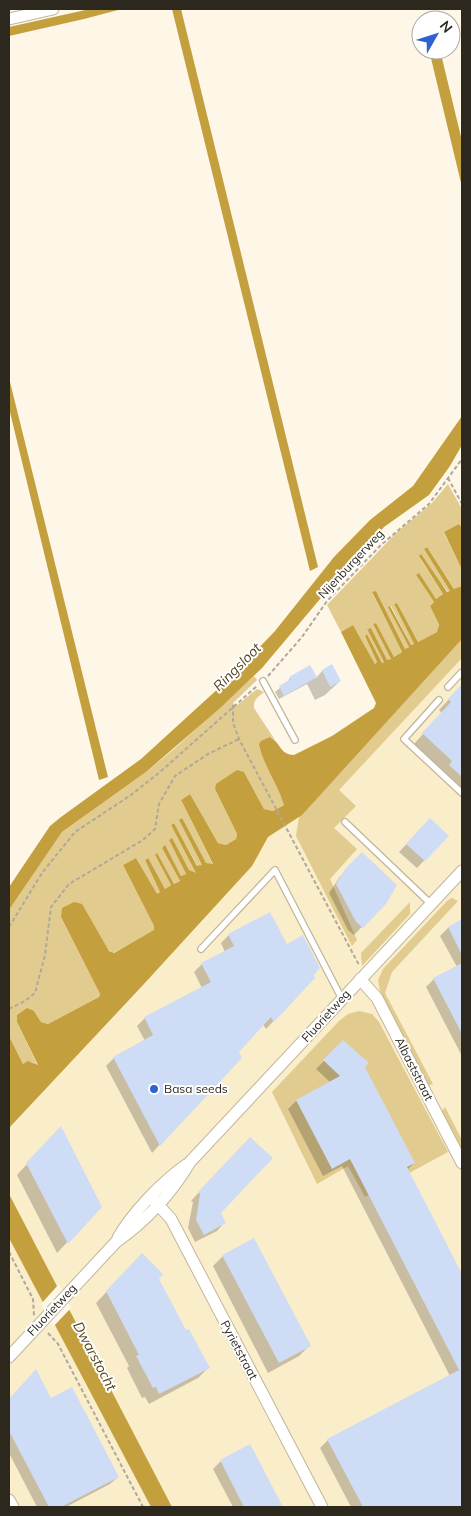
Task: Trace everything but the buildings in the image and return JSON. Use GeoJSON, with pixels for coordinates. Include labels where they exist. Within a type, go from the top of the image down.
{"type":"FeatureCollection","features":[{"type":"Feature","properties":{"kind":"street"},"geometry":{"type":"LineString","coordinates":[[9,19],[52,9]]}},
{"type":"Feature","properties":{"kind":"street","name":"Fluorietweg"},"geometry":{"type":"LineString","coordinates":[[9,1357],[116,1242],[124,1226],[154,1200],[175,1173],[190,1162],[462,871]]}},
{"type":"Feature","properties":{"kind":"street","name":"Albaststraat"},"geometry":{"type":"LineString","coordinates":[[362,977],[377,998],[462,1163]]}},
{"type":"Feature","properties":{"kind":"street","name":"Pyrietstraat"},"geometry":{"type":"LineString","coordinates":[[154,1200],[171,1219],[322,1507]]}},
{"type":"Feature","properties":{"kind":"street"},"geometry":{"type":"LineString","coordinates":[[9,1500],[13,1507]]}},
{"type":"Feature","properties":{"kind":"lane"},"geometry":{"type":"LineString","coordinates":[[448,688],[462,672]]}},
{"type":"Feature","properties":{"kind":"lane"},"geometry":{"type":"LineString","coordinates":[[263,681],[295,740]]}},
{"type":"Feature","properties":{"kind":"lane"},"geometry":{"type":"LineString","coordinates":[[439,700],[404,739],[462,793]]}},
{"type":"Feature","properties":{"kind":"lane"},"geometry":{"type":"LineString","coordinates":[[345,822],[431,904]]}},
{"type":"Feature","properties":{"kind":"lane"},"geometry":{"type":"LineString","coordinates":[[201,949],[275,870],[342,999]]}},
{"type":"Feature","properties":{"kind":"path","name":"Nijenburgerweg"},"geometry":{"type":"LineString","coordinates":[[9,927],[42,873],[75,832],[131,795],[160,772],[263,681],[302,637],[327,601],[380,544],[429,504],[462,459]]}},
{"type":"Feature","properties":{"kind":"path"},"geometry":{"type":"LineString","coordinates":[[448,478],[462,504]]}},
{"type":"Feature","properties":{"kind":"path"},"geometry":{"type":"LineString","coordinates":[[233,706],[233,723],[240,740],[362,977]]}},
{"type":"Feature","properties":{"kind":"path"},"geometry":{"type":"LineString","coordinates":[[9,1009],[25,1001],[35,993],[44,955],[51,907],[69,884],[143,840],[155,829],[159,804],[175,776],[208,754],[240,740]]}},
{"type":"Feature","properties":{"kind":"path"},"geometry":{"type":"LineString","coordinates":[[9,1252],[33,1299],[33,1314],[43,1320],[58,1344],[143,1507]]}},
{"type":"Feature","properties":{"kind":"shaded area"},"geometry":{"type":"Polygon","coordinates":[[[90,9],[122,9],[9,36],[9,27],[90,9]]]}},
{"type":"Feature","properties":{"kind":"shaded area"},"geometry":{"type":"Polygon","coordinates":[[[172,9],[181,9],[318,567],[310,571],[172,9]]]}},
{"type":"Feature","properties":{"kind":"shaded area"},"geometry":{"type":"Polygon","coordinates":[[[431,60],[442,60],[462,141],[462,187],[431,60]]]}},
{"type":"Feature","properties":{"kind":"shaded area"},"geometry":{"type":"Polygon","coordinates":[[[9,378],[108,777],[99,780],[9,408],[9,378]]]}},
{"type":"Feature","properties":{"kind":"shaded area"},"geometry":{"type":"Polygon","coordinates":[[[462,416],[462,445],[450,466],[429,495],[384,527],[336,580],[262,668],[219,709],[146,772],[62,832],[9,910],[9,887],[50,826],[141,759],[232,676],[275,631],[334,557],[370,520],[413,486],[462,416]]]}},
{"type":"Feature","properties":{"kind":"shaded area"},"geometry":{"type":"Polygon","coordinates":[[[448,484],[462,509],[462,528],[459,524],[444,533],[462,570],[462,586],[455,590],[427,547],[424,549],[450,591],[448,592],[419,557],[443,594],[436,599],[419,574],[416,575],[434,602],[430,606],[439,626],[437,632],[418,642],[397,603],[394,604],[414,644],[411,645],[391,606],[389,607],[409,647],[405,649],[376,591],[372,593],[402,652],[394,657],[376,623],[373,624],[391,659],[387,661],[371,628],[367,629],[384,662],[382,663],[367,634],[365,636],[377,662],[375,664],[353,625],[341,632],[327,605],[395,534],[432,503],[448,484]]]}},
{"type":"Feature","properties":{"kind":"shaded area"},"geometry":{"type":"Polygon","coordinates":[[[459,524],[462,528],[462,570],[444,532],[459,524]]]}},
{"type":"Feature","properties":{"kind":"shaded area"},"geometry":{"type":"Polygon","coordinates":[[[427,547],[454,589],[462,586],[461,640],[302,815],[268,837],[252,866],[9,1128],[9,1036],[23,1064],[28,1061],[38,1065],[17,1022],[17,1015],[27,1008],[34,1011],[41,1022],[48,1024],[99,997],[100,994],[61,917],[62,908],[74,902],[82,904],[109,951],[114,953],[154,930],[154,926],[123,865],[136,858],[157,894],[160,892],[145,860],[148,858],[165,889],[171,885],[155,855],[157,853],[174,884],[180,881],[162,848],[165,845],[181,876],[186,874],[169,840],[172,838],[189,870],[196,873],[171,825],[174,823],[197,866],[202,865],[179,820],[182,818],[206,863],[213,864],[181,800],[190,794],[218,843],[226,845],[236,839],[237,834],[215,789],[216,784],[237,770],[244,772],[264,809],[273,811],[284,805],[259,744],[270,737],[274,739],[283,751],[294,755],[332,736],[374,708],[376,703],[341,632],[353,625],[375,664],[377,662],[365,636],[367,634],[382,663],[384,662],[367,629],[371,628],[387,660],[391,659],[373,624],[376,623],[394,657],[402,652],[372,592],[376,591],[405,649],[409,647],[388,607],[390,606],[411,645],[414,644],[394,604],[397,603],[418,642],[437,632],[439,625],[430,606],[434,602],[416,575],[419,573],[436,599],[443,594],[419,556],[421,554],[447,592],[450,591],[424,549],[427,547]]]}},
{"type":"Feature","properties":{"kind":"shaded area"},"geometry":{"type":"Polygon","coordinates":[[[462,638],[462,1507],[9,1507],[9,1112],[251,866],[268,837],[302,815],[462,638]]]}},
{"type":"Feature","properties":{"kind":"shaded area"},"geometry":{"type":"Polygon","coordinates":[[[462,638],[462,658],[339,790],[356,806],[334,828],[357,849],[330,879],[357,940],[352,946],[296,836],[299,817],[462,638]]]}},
{"type":"Feature","properties":{"kind":"shaded area"},"geometry":{"type":"Polygon","coordinates":[[[254,676],[257,680],[233,703],[236,706],[257,689],[264,692],[255,701],[254,708],[275,740],[271,737],[277,786],[285,804],[273,811],[264,809],[244,772],[215,789],[237,834],[236,839],[226,845],[218,843],[190,794],[181,800],[213,865],[206,863],[179,820],[202,865],[198,867],[174,823],[171,825],[197,874],[189,871],[169,840],[186,874],[181,876],[165,846],[162,848],[180,881],[174,884],[157,854],[155,855],[171,885],[165,889],[147,858],[145,860],[160,892],[157,895],[136,858],[123,865],[154,926],[154,931],[113,953],[61,917],[100,994],[99,997],[48,1024],[41,1022],[34,1011],[17,1022],[38,1066],[32,1062],[23,1064],[9,1036],[9,910],[62,832],[146,772],[254,676]]]}},
{"type":"Feature","properties":{"kind":"shaded area"},"geometry":{"type":"Polygon","coordinates":[[[452,898],[458,901],[392,972],[385,993],[433,1084],[430,1085],[380,991],[378,980],[383,969],[452,898]]]}},
{"type":"Feature","properties":{"kind":"shaded area"},"geometry":{"type":"Polygon","coordinates":[[[410,902],[410,914],[362,966],[361,953],[410,902]]]}},
{"type":"Feature","properties":{"kind":"shaded area"},"geometry":{"type":"Polygon","coordinates":[[[359,1011],[372,1014],[379,1022],[448,1152],[365,1197],[348,1166],[317,1184],[272,1092],[339,1021],[348,1014],[359,1011]]]}},
{"type":"Feature","properties":{"kind":"shaded area"},"geometry":{"type":"Polygon","coordinates":[[[445,1107],[462,1140],[462,1149],[442,1111],[445,1107]]]}},
{"type":"Feature","properties":{"kind":"shaded area"},"geometry":{"type":"Polygon","coordinates":[[[9,1194],[172,1507],[151,1507],[9,1238],[9,1194]]]}},
{"type":"Feature","properties":{"kind":"pier"},"geometry":{"type":"Polygon","coordinates":[[[59,1284],[71,1308],[53,1327],[41,1304],[59,1284]]]}},
{"type":"Feature","properties":{"kind":"place","name":"Basa seeds"},"geometry":{"type":"Point","coordinates":[154,1089]}},
{"type":"Feature","properties":{"kind":"water label","name":"Ringsloot"},"geometry":{"type":"Point","coordinates":[237,667]}},
{"type":"Feature","properties":{"kind":"water label","name":"Dwarstocht"},"geometry":{"type":"Point","coordinates":[95,1356]}}]}
